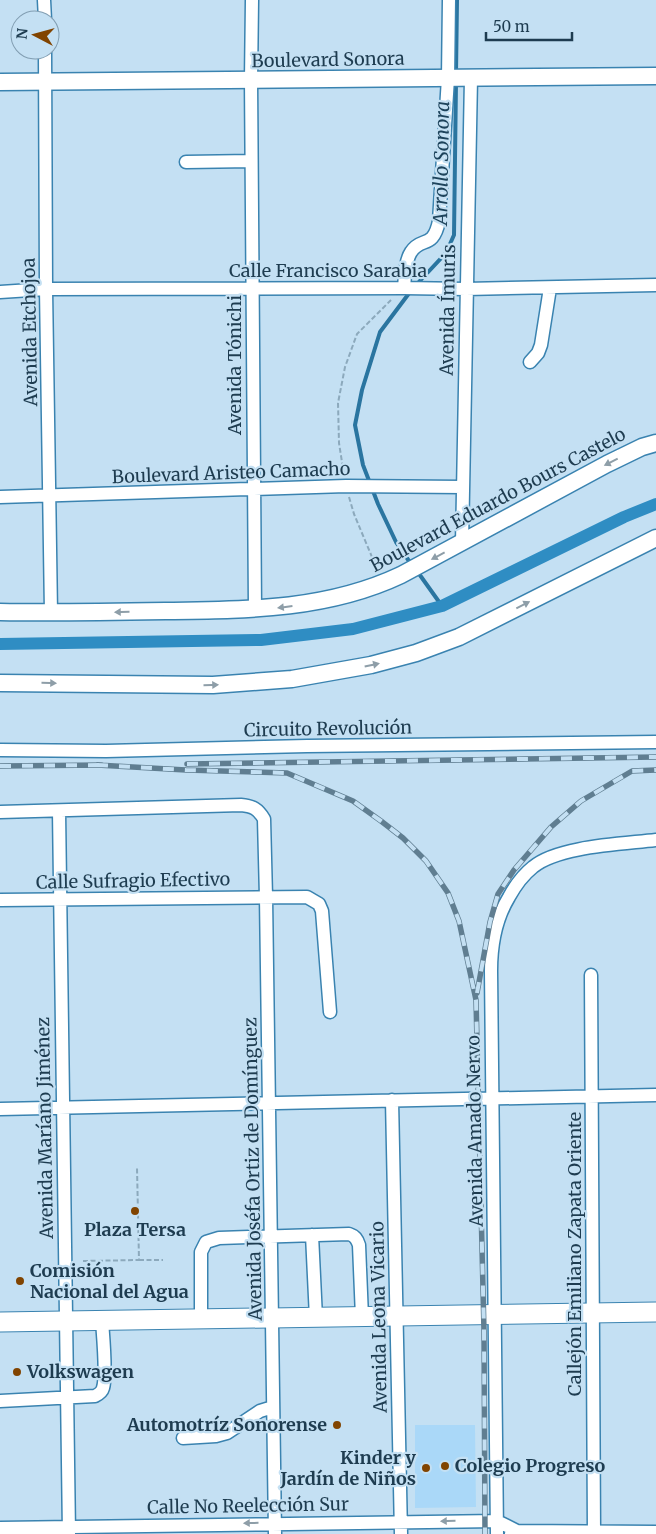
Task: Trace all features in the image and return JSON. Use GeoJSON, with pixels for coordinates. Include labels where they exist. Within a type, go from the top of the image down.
{"type":"FeatureCollection","features":[{"type":"Feature","properties":{"kind":"highway"},"geometry":{"type":"LineString","coordinates":[[0,1322],[656,1312]]}},
{"type":"Feature","properties":{"kind":"main road","name":"Boulevard Sonora"},"geometry":{"type":"LineString","coordinates":[[0,82],[656,76]]}},
{"type":"Feature","properties":{"kind":"main road","name":"Boulevard Eduardo Bours Castelo"},"geometry":{"type":"LineString","coordinates":[[0,612],[51,613],[255,609],[330,600],[383,584],[615,460],[642,447],[656,443]]}},
{"type":"Feature","properties":{"kind":"main road"},"geometry":{"type":"LineString","coordinates":[[0,683],[213,685],[292,679],[371,665],[416,653],[460,637],[656,538]]}},
{"type":"Feature","properties":{"kind":"street","name":"Avenida Tónichi"},"geometry":{"type":"LineString","coordinates":[[252,0],[255,609]]}},
{"type":"Feature","properties":{"kind":"street"},"geometry":{"type":"LineString","coordinates":[[404,288],[411,251],[418,245],[430,240],[437,229],[448,78],[449,0]]}},
{"type":"Feature","properties":{"kind":"street","name":"Avenida Etchojoa"},"geometry":{"type":"LineString","coordinates":[[45,60],[46,289],[51,613]]}},
{"type":"Feature","properties":{"kind":"street","name":"Avenida Ímuris"},"geometry":{"type":"LineString","coordinates":[[462,543],[471,78]]}},
{"type":"Feature","properties":{"kind":"street"},"geometry":{"type":"LineString","coordinates":[[186,162],[252,162]]}},
{"type":"Feature","properties":{"kind":"street","name":"Calle Francisco Sarabia"},"geometry":{"type":"LineString","coordinates":[[0,292],[46,289],[466,289],[656,285]]}},
{"type":"Feature","properties":{"kind":"street"},"geometry":{"type":"LineString","coordinates":[[530,362],[541,345],[550,288]]}},
{"type":"Feature","properties":{"kind":"street","name":"Boulevard Aristeo Camacho"},"geometry":{"type":"LineString","coordinates":[[0,497],[346,486],[463,487]]}},
{"type":"Feature","properties":{"kind":"street","name":"Circuito Revolución"},"geometry":{"type":"LineString","coordinates":[[0,750],[106,751],[306,746],[656,742]]}},
{"type":"Feature","properties":{"kind":"street","name":"Avenida Joséfa Ortiz de Domínguez"},"geometry":{"type":"LineString","coordinates":[[59,811],[241,804],[255,807],[264,819],[275,1529]]}},
{"type":"Feature","properties":{"kind":"street"},"geometry":{"type":"LineString","coordinates":[[0,812],[59,811]]}},
{"type":"Feature","properties":{"kind":"street","name":"Avenida Maríano Jiménez"},"geometry":{"type":"LineString","coordinates":[[59,811],[69,1530]]}},
{"type":"Feature","properties":{"kind":"street","name":"Avenida Amado Nervo"},"geometry":{"type":"LineString","coordinates":[[497,1534],[491,954],[493,938],[498,919],[513,890],[534,866],[564,853],[656,840]]}},
{"type":"Feature","properties":{"kind":"street","name":"Calle Sufragio Efectivo"},"geometry":{"type":"LineString","coordinates":[[0,900],[307,897],[319,904],[322,911],[330,1012]]}},
{"type":"Feature","properties":{"kind":"street","name":"Callejón Emiliano Zapata Oriente"},"geometry":{"type":"LineString","coordinates":[[591,975],[594,1533]]}},
{"type":"Feature","properties":{"kind":"street"},"geometry":{"type":"LineString","coordinates":[[0,1109],[656,1095]]}},
{"type":"Feature","properties":{"kind":"street","name":"Avenida Leona Vicario"},"geometry":{"type":"LineString","coordinates":[[392,1100],[400,1528]]}},
{"type":"Feature","properties":{"kind":"street"},"geometry":{"type":"LineString","coordinates":[[201,1319],[201,1252],[206,1242],[219,1238],[349,1234],[354,1235],[357,1240],[362,1317]]}},
{"type":"Feature","properties":{"kind":"street"},"geometry":{"type":"LineString","coordinates":[[312,1235],[316,1318]]}},
{"type":"Feature","properties":{"kind":"street"},"geometry":{"type":"LineString","coordinates":[[0,1401],[95,1396],[102,1391],[104,1379],[102,1320]]}},
{"type":"Feature","properties":{"kind":"street"},"geometry":{"type":"LineString","coordinates":[[183,1438],[216,1436],[227,1433],[260,1411],[273,1407]]}},
{"type":"Feature","properties":{"kind":"street"},"geometry":{"type":"LineString","coordinates":[[497,1521],[514,1533],[656,1532]]}},
{"type":"Feature","properties":{"kind":"street","name":"Calle No Reelección Sur"},"geometry":{"type":"LineString","coordinates":[[0,1528],[69,1530],[400,1528],[497,1521]]}},
{"type":"Feature","properties":{"kind":"path"},"geometry":{"type":"LineString","coordinates":[[383,584],[354,514],[346,486],[339,443],[338,403],[345,367],[356,334],[404,288]]}},
{"type":"Feature","properties":{"kind":"path"},"geometry":{"type":"LineString","coordinates":[[137,1168],[139,1260]]}},
{"type":"Feature","properties":{"kind":"path"},"geometry":{"type":"LineString","coordinates":[[83,1261],[163,1260]]}},
{"type":"Feature","properties":{"kind":"shaded area","name":"Colegio Progreso"},"geometry":{"type":"Polygon","coordinates":[[[415,1425],[475,1425],[476,1507],[415,1508],[415,1425]]]}},
{"type":"Feature","properties":{"kind":"waterway","name":"Arrollo Sonora"},"geometry":{"type":"LineString","coordinates":[[456,73],[457,0]]}},
{"type":"Feature","properties":{"kind":"waterway","name":"Arrollo Sonora"},"geometry":{"type":"LineString","coordinates":[[416,285],[446,253],[454,235],[456,82]]}},
{"type":"Feature","properties":{"kind":"waterway","name":"Arrollo Sonora"},"geometry":{"type":"LineString","coordinates":[[410,292],[380,332],[362,390],[355,425],[363,465],[378,504],[396,542],[411,564]]}},
{"type":"Feature","properties":{"kind":"waterway"},"geometry":{"type":"LineString","coordinates":[[0,644],[261,640],[353,629],[442,606],[624,517],[656,504]]}},
{"type":"Feature","properties":{"kind":"waterway","name":"Arrollo Sonora"},"geometry":{"type":"LineString","coordinates":[[417,571],[442,606]]}},
{"type":"Feature","properties":{"kind":"railway"},"geometry":{"type":"LineString","coordinates":[[187,764],[656,757]]}},
{"type":"Feature","properties":{"kind":"railway"},"geometry":{"type":"LineString","coordinates":[[97,765],[287,773],[353,801],[381,821],[403,838],[426,861],[448,893],[459,921],[476,1000],[484,1331],[485,1534]]}},
{"type":"Feature","properties":{"kind":"railway"},"geometry":{"type":"LineString","coordinates":[[0,766],[102,765]]}},
{"type":"Feature","properties":{"kind":"railway"},"geometry":{"type":"LineString","coordinates":[[477,993],[490,922],[498,894],[514,870],[551,827],[581,801],[632,771],[656,770]]}},
{"type":"Feature","properties":{"kind":"place","name":"Plaza Tersa"},"geometry":{"type":"Point","coordinates":[135,1211]}},
{"type":"Feature","properties":{"kind":"place","name":"Comisión Nacional del Agua"},"geometry":{"type":"Point","coordinates":[20,1281]}},
{"type":"Feature","properties":{"kind":"place","name":"Volkswagen"},"geometry":{"type":"Point","coordinates":[17,1372]}},
{"type":"Feature","properties":{"kind":"place","name":"Automotríz Sonorense"},"geometry":{"type":"Point","coordinates":[337,1425]}},
{"type":"Feature","properties":{"kind":"place","name":"Colegio Progreso"},"geometry":{"type":"Point","coordinates":[445,1466]}},
{"type":"Feature","properties":{"kind":"place","name":"Kinder y Jardín de Niños"},"geometry":{"type":"Point","coordinates":[426,1468]}}]}
